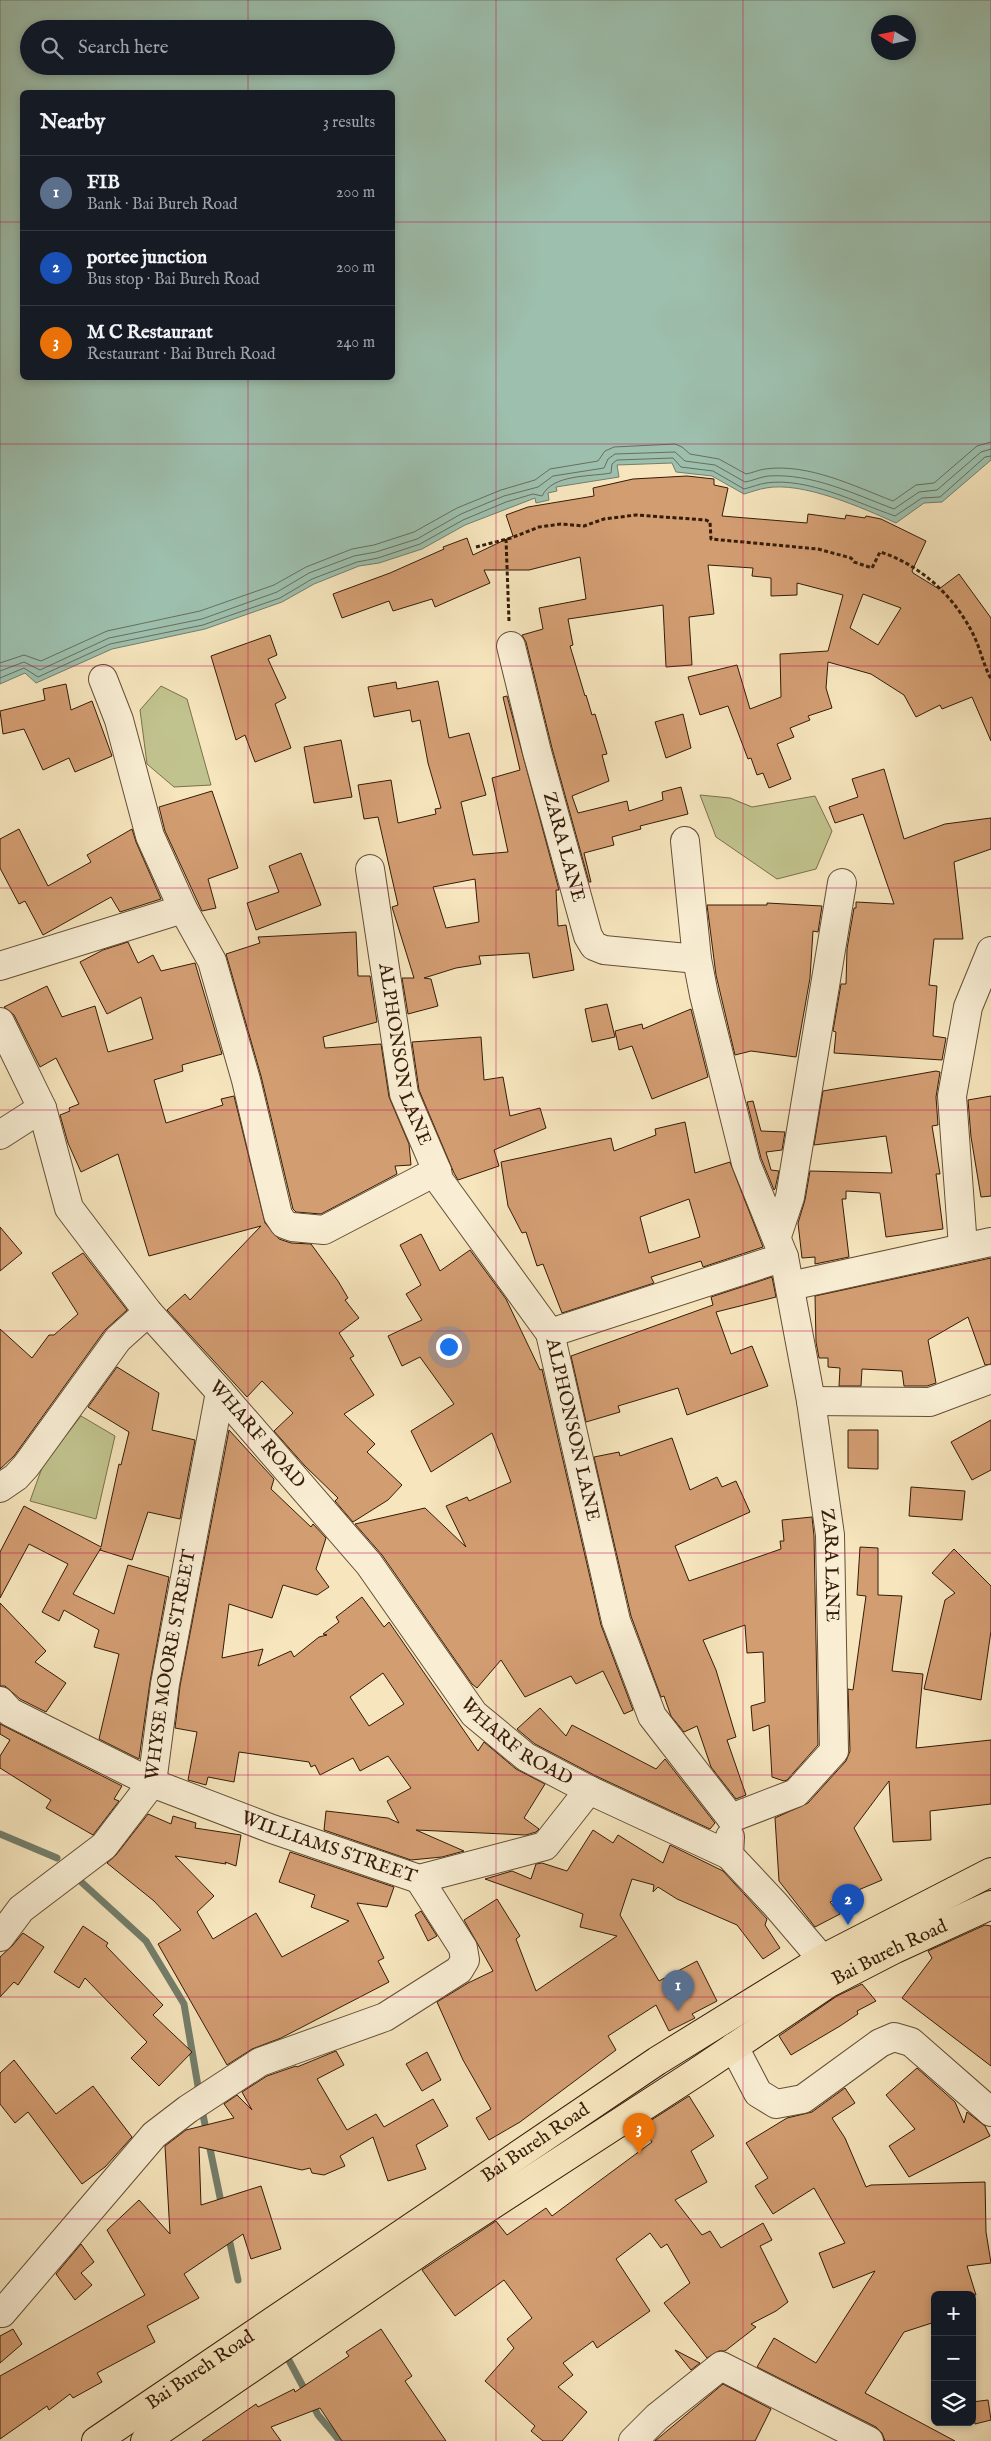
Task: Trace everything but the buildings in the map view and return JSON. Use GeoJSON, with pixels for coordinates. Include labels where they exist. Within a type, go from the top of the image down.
{"type":"FeatureCollection","features":[{"type":"Feature","properties":{"kind":"highway","name":"Bai Bureh Road"},"geometry":{"type":"LineString","coordinates":[[96,2441],[657,2061],[822,1959],[991,1872]]}},
{"type":"Feature","properties":{"kind":"highway","name":"Bai Bureh Road"},"geometry":{"type":"LineString","coordinates":[[145,2441],[438,2240],[829,1983],[895,1949],[990,1906]]}},
{"type":"Feature","properties":{"kind":"street","name":"ZARA LANE"},"geometry":{"type":"LineString","coordinates":[[511,646],[564,852],[588,936],[594,946],[604,950],[697,959]]}},
{"type":"Feature","properties":{"kind":"street"},"geometry":{"type":"LineString","coordinates":[[103,679],[119,720],[150,836],[183,909],[212,960],[246,1080],[278,1215],[284,1224],[292,1227],[324,1230],[437,1170]]}},
{"type":"Feature","properties":{"kind":"street","name":"ZARA LANE"},"geometry":{"type":"LineString","coordinates":[[685,841],[697,959],[746,1163],[781,1247],[811,1401],[830,1535],[834,1752],[796,1793],[731,1818]]}},
{"type":"Feature","properties":{"kind":"street","name":"ALPHONSON LANE"},"geometry":{"type":"LineString","coordinates":[[370,870],[404,1094],[437,1170],[438,1180],[550,1333],[616,1621],[652,1716],[731,1818]]}},
{"type":"Feature","properties":{"kind":"street"},"geometry":{"type":"LineString","coordinates":[[550,1333],[781,1247],[842,883]]}},
{"type":"Feature","properties":{"kind":"street"},"geometry":{"type":"LineString","coordinates":[[0,966],[183,909]]}},
{"type":"Feature","properties":{"kind":"street"},"geometry":{"type":"LineString","coordinates":[[963,1247],[952,1096],[968,1007],[991,951]]}},
{"type":"Feature","properties":{"kind":"street","name":"WHARF ROAD"},"geometry":{"type":"LineString","coordinates":[[0,1022],[42,1108],[69,1208],[148,1312],[220,1392],[368,1564],[474,1714],[526,1757],[589,1790]]}},
{"type":"Feature","properties":{"kind":"street"},"geometry":{"type":"LineString","coordinates":[[0,1135],[42,1108]]}},
{"type":"Feature","properties":{"kind":"street"},"geometry":{"type":"LineString","coordinates":[[790,1286],[991,1242]]}},
{"type":"Feature","properties":{"kind":"street"},"geometry":{"type":"LineString","coordinates":[[0,1488],[16,1477],[26,1466],[118,1339],[148,1312]]}},
{"type":"Feature","properties":{"kind":"street"},"geometry":{"type":"LineString","coordinates":[[811,1401],[930,1402],[991,1379]]}},
{"type":"Feature","properties":{"kind":"street","name":"WHYSE MOORE STREET"},"geometry":{"type":"LineString","coordinates":[[0,1937],[21,1908],[104,1846],[152,1783],[165,1684],[220,1392]]}},
{"type":"Feature","properties":{"kind":"street","name":"WILLIAMS STREET"},"geometry":{"type":"LineString","coordinates":[[0,1701],[10,1712],[152,1783],[272,1829],[419,1879],[545,1846],[589,1790]]}},
{"type":"Feature","properties":{"kind":"street"},"geometry":{"type":"LineString","coordinates":[[589,1790],[729,1855],[775,1904],[822,1959]]}},
{"type":"Feature","properties":{"kind":"street"},"geometry":{"type":"LineString","coordinates":[[729,1855],[731,1818]]}},
{"type":"Feature","properties":{"kind":"street"},"geometry":{"type":"LineString","coordinates":[[1,2313],[154,2135],[188,2109],[260,2062],[385,2017],[459,1970],[465,1960],[463,1948],[419,1879]]}},
{"type":"Feature","properties":{"kind":"street"},"geometry":{"type":"LineString","coordinates":[[734,2047],[758,2093],[776,2104],[803,2099],[880,2043],[894,2037],[912,2042],[991,2112]]}},
{"type":"Feature","properties":{"kind":"street"},"geometry":{"type":"LineString","coordinates":[[632,2441],[657,2417],[721,2366],[869,2441]]}},
{"type":"Feature","properties":{"kind":"path"},"geometry":{"type":"LineString","coordinates":[[476,546],[506,539],[539,527],[561,524],[584,526],[604,519],[636,515],[706,520],[710,522],[710,539],[818,549],[851,558],[854,562],[872,568],[880,552],[901,558],[935,584],[972,631],[991,679]]}},
{"type":"Feature","properties":{"kind":"path"},"geometry":{"type":"LineString","coordinates":[[506,539],[511,646]]}},
{"type":"Feature","properties":{"kind":"green space"},"geometry":{"type":"Polygon","coordinates":[[[161,686],[187,699],[211,785],[174,787],[147,764],[140,710],[161,686]]]}},
{"type":"Feature","properties":{"kind":"green space"},"geometry":{"type":"Polygon","coordinates":[[[700,795],[730,798],[752,807],[815,796],[832,831],[816,869],[777,879],[716,837],[700,795]]]}},
{"type":"Feature","properties":{"kind":"green space"},"geometry":{"type":"Polygon","coordinates":[[[81,1416],[115,1436],[96,1519],[30,1501],[43,1465],[81,1416]]]}},
{"type":"Feature","properties":{"kind":"water"},"geometry":{"type":"Polygon","coordinates":[[[0,0],[991,0],[991,460],[942,502],[924,503],[896,523],[832,497],[797,488],[766,488],[744,494],[712,476],[676,472],[672,463],[617,465],[619,477],[556,487],[557,491],[548,493],[549,500],[536,503],[535,498],[465,525],[422,549],[379,563],[359,566],[314,584],[282,602],[205,629],[112,649],[36,683],[25,673],[0,684],[0,0]]]}},
{"type":"Feature","properties":{"kind":"waterway"},"geometry":{"type":"LineString","coordinates":[[0,1834],[57,1858]]}},
{"type":"Feature","properties":{"kind":"waterway"},"geometry":{"type":"LineString","coordinates":[[78,1879],[146,1941],[184,2004],[199,2092]]}},
{"type":"Feature","properties":{"kind":"waterway"},"geometry":{"type":"LineString","coordinates":[[202,2110],[222,2207]]}},
{"type":"Feature","properties":{"kind":"waterway"},"geometry":{"type":"LineString","coordinates":[[228,2234],[238,2280]]}},
{"type":"Feature","properties":{"kind":"waterway"},"geometry":{"type":"LineString","coordinates":[[285,2353],[307,2394]]}},
{"type":"Feature","properties":{"kind":"waterway"},"geometry":{"type":"LineString","coordinates":[[312,2403],[318,2415],[340,2441]]}},
{"type":"Feature","properties":{"kind":"place","name":"portee junction"},"geometry":{"type":"Point","coordinates":[848,1925]}},
{"type":"Feature","properties":{"kind":"place","name":"FIB"},"geometry":{"type":"Point","coordinates":[678,2011]}},
{"type":"Feature","properties":{"kind":"place","name":"M C Restaurant"},"geometry":{"type":"Point","coordinates":[639,2154]}}]}
